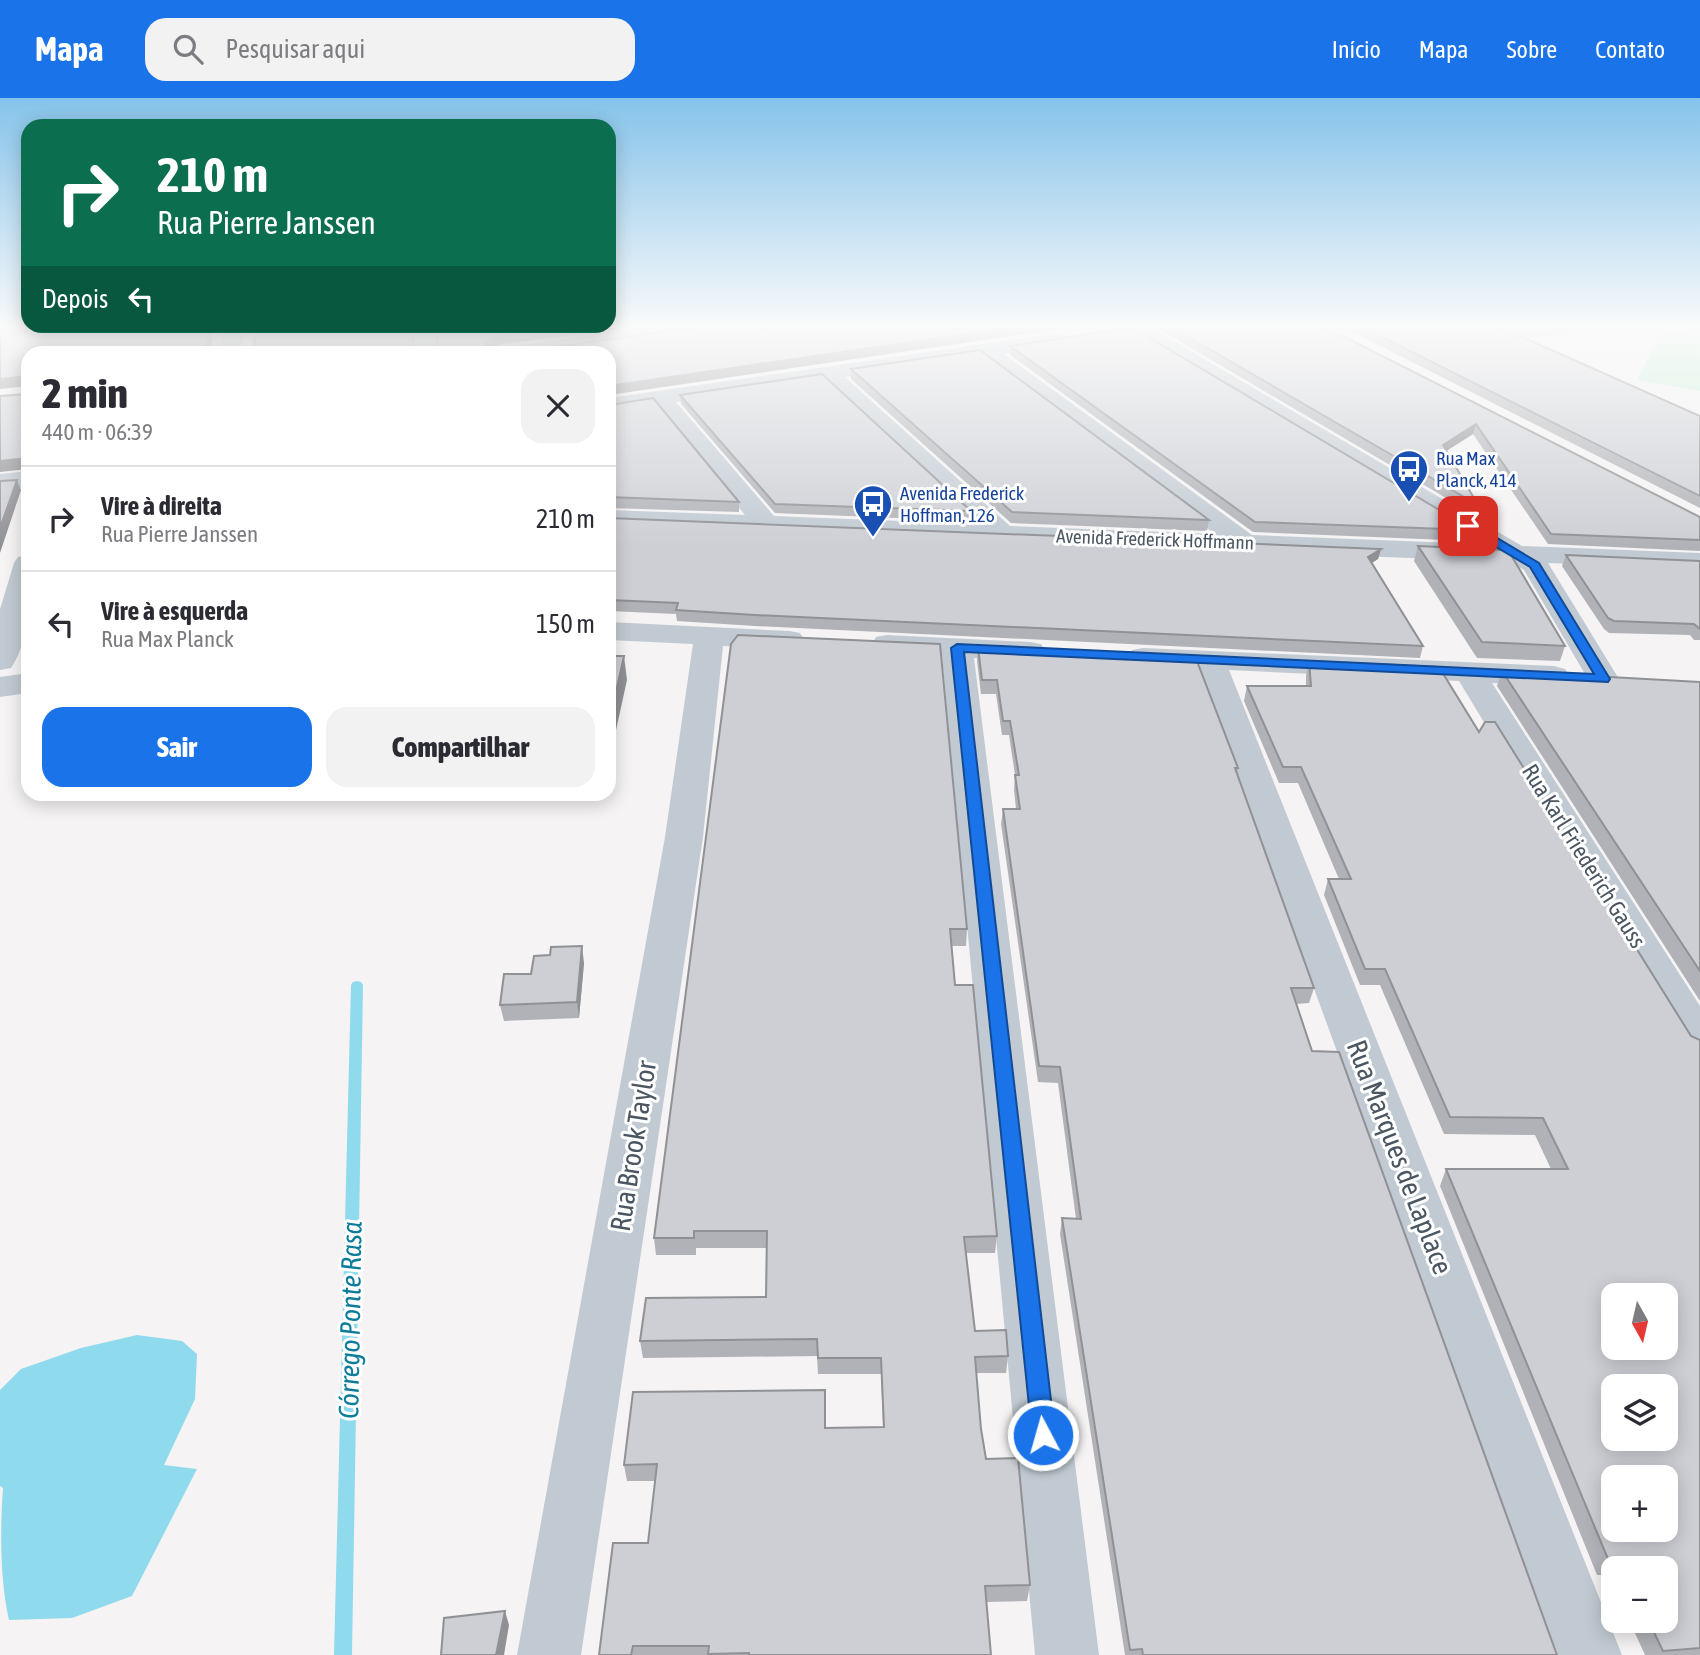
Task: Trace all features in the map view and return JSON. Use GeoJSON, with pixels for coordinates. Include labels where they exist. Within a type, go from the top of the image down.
{"type":"FeatureCollection","features":[{"type":"Feature","properties":{"kind":"street"},"geometry":{"type":"LineString","coordinates":[[616,404],[637,401]]}},
{"type":"Feature","properties":{"kind":"street"},"geometry":{"type":"LineString","coordinates":[[663,401],[766,524]]}},
{"type":"Feature","properties":{"kind":"street"},"geometry":{"type":"LineString","coordinates":[[858,401],[1002,533]]}},
{"type":"Feature","properties":{"kind":"street"},"geometry":{"type":"LineString","coordinates":[[1053,401],[1245,543]]}},
{"type":"Feature","properties":{"kind":"street"},"geometry":{"type":"LineString","coordinates":[[1116,655],[1617,679],[1535,565],[1252,401]]}},
{"type":"Feature","properties":{"kind":"street"},"geometry":{"type":"LineString","coordinates":[[0,482],[21,480]]}},
{"type":"Feature","properties":{"kind":"street","name":"Avenida Frederick Hoffmann"},"geometry":{"type":"LineString","coordinates":[[616,518],[1700,561]]}},
{"type":"Feature","properties":{"kind":"street"},"geometry":{"type":"LineString","coordinates":[[0,662],[21,588]]}},
{"type":"Feature","properties":{"kind":"street"},"geometry":{"type":"LineString","coordinates":[[616,631],[819,641]]}},
{"type":"Feature","properties":{"kind":"street","name":"Rua Brook Taylor"},"geometry":{"type":"LineString","coordinates":[[549,1655],[681,850],[709,636]]}},
{"type":"Feature","properties":{"kind":"street"},"geometry":{"type":"LineString","coordinates":[[860,643],[1063,653]]}},
{"type":"Feature","properties":{"kind":"street"},"geometry":{"type":"LineString","coordinates":[[957,648],[1066,1655]]}},
{"type":"Feature","properties":{"kind":"street","name":"Rua Marques de Laplace"},"geometry":{"type":"LineString","coordinates":[[1209,660],[1590,1655]]}},
{"type":"Feature","properties":{"kind":"street","name":"Rua Karl Friederich Gauss"},"geometry":{"type":"LineString","coordinates":[[1469,672],[1700,1041]]}},
{"type":"Feature","properties":{"kind":"street"},"geometry":{"type":"LineString","coordinates":[[0,687],[21,684]]}},
{"type":"Feature","properties":{"kind":"water"},"geometry":{"type":"Polygon","coordinates":[[[137,1335],[182,1341],[197,1354],[195,1399],[164,1465],[197,1469],[132,1596],[72,1618],[9,1620],[2,1555],[0,1390],[21,1369],[81,1348],[137,1335]]]}},
{"type":"Feature","properties":{"kind":"building"},"geometry":{"type":"Polygon","coordinates":[[[0,401],[21,401],[21,459],[0,461],[0,401]]]}},
{"type":"Feature","properties":{"kind":"building"},"geometry":{"type":"Polygon","coordinates":[[[655,401],[739,502],[616,497],[616,404],[655,401]]]}},
{"type":"Feature","properties":{"kind":"building"},"geometry":{"type":"Polygon","coordinates":[[[685,401],[851,401],[971,511],[775,504],[685,401]]]}},
{"type":"Feature","properties":{"kind":"building"},"geometry":{"type":"Polygon","coordinates":[[[887,401],[1048,401],[1209,520],[1012,512],[887,401]]]}},
{"type":"Feature","properties":{"kind":"building"},"geometry":{"type":"Polygon","coordinates":[[[1086,401],[1255,401],[1473,530],[1255,522],[1086,401]]]}},
{"type":"Feature","properties":{"kind":"building"},"geometry":{"type":"Polygon","coordinates":[[[1298,401],[1470,401],[1700,517],[1700,540],[1551,534],[1476,424],[1443,445],[1478,505],[1298,401]]]}},
{"type":"Feature","properties":{"kind":"building"},"geometry":{"type":"Polygon","coordinates":[[[1509,401],[1665,401],[1700,416],[1700,496],[1509,401]]]}},
{"type":"Feature","properties":{"kind":"building"},"geometry":{"type":"Polygon","coordinates":[[[17,480],[0,528],[0,481],[17,480]]]}},
{"type":"Feature","properties":{"kind":"building"},"geometry":{"type":"Polygon","coordinates":[[[616,518],[1381,549],[1368,557],[1423,646],[755,615],[676,610],[678,603],[616,600],[616,518]]]}},
{"type":"Feature","properties":{"kind":"building"},"geometry":{"type":"Polygon","coordinates":[[[1418,546],[1508,550],[1565,646],[1482,642],[1418,546]]]}},
{"type":"Feature","properties":{"kind":"building"},"geometry":{"type":"Polygon","coordinates":[[[1566,555],[1700,561],[1700,629],[1694,624],[1614,621],[1608,618],[1566,555]]]}},
{"type":"Feature","properties":{"kind":"building"},"geometry":{"type":"Polygon","coordinates":[[[738,635],[940,644],[967,929],[950,929],[955,985],[973,985],[997,1236],[964,1237],[975,1331],[1006,1330],[1008,1356],[975,1357],[981,1429],[986,1459],[1018,1458],[1030,1585],[985,1586],[991,1655],[708,1654],[709,1646],[633,1646],[631,1655],[599,1655],[613,1543],[648,1543],[657,1464],[624,1465],[633,1392],[825,1390],[825,1428],[884,1427],[881,1358],[818,1358],[817,1339],[640,1341],[646,1298],[766,1297],[767,1231],[694,1231],[694,1238],[654,1238],[731,644],[738,635]]]}},
{"type":"Feature","properties":{"kind":"building"},"geometry":{"type":"Polygon","coordinates":[[[978,647],[1195,656],[1238,768],[1235,768],[1314,988],[1291,988],[1312,1051],[1339,1052],[1557,1655],[1143,1655],[1142,1649],[1130,1650],[1062,1218],[1081,1219],[1060,1067],[1039,1066],[1003,809],[1020,809],[1015,775],[1019,775],[1010,721],[1003,721],[997,680],[982,680],[978,647]]]}},
{"type":"Feature","properties":{"kind":"building"},"geometry":{"type":"Polygon","coordinates":[[[616,656],[624,656],[616,692],[616,656]]]}},
{"type":"Feature","properties":{"kind":"building"},"geometry":{"type":"Polygon","coordinates":[[[1309,661],[1439,667],[1479,732],[1485,722],[1495,722],[1691,1036],[1700,1040],[1700,1648],[1663,1651],[1654,1633],[1678,1633],[1678,1556],[1607,1556],[1446,1169],[1568,1169],[1543,1118],[1450,1117],[1385,969],[1365,969],[1328,879],[1351,879],[1301,767],[1283,767],[1247,686],[1311,686],[1309,661]]]}},
{"type":"Feature","properties":{"kind":"building"},"geometry":{"type":"Polygon","coordinates":[[[1502,671],[1700,682],[1700,971],[1502,671]]]}},
{"type":"Feature","properties":{"kind":"building"},"geometry":{"type":"Polygon","coordinates":[[[582,946],[577,1002],[500,1005],[504,974],[531,974],[534,956],[550,955],[551,947],[582,946]]]}},
{"type":"Feature","properties":{"kind":"building"},"geometry":{"type":"Polygon","coordinates":[[[505,1611],[496,1655],[441,1655],[444,1618],[505,1611]]]}},
{"type":"Feature","properties":{"kind":"waterway","name":"Córrego Ponte Rasa"},"geometry":{"type":"LineString","coordinates":[[343,1655],[357,985]]}},
{"type":"Feature","properties":{"kind":"place","name":"Rua Max Planck, 414"},"geometry":{"type":"Point","coordinates":[1409,503]}},
{"type":"Feature","properties":{"kind":"place","name":"Avenida Frederick Hoffman, 126"},"geometry":{"type":"Point","coordinates":[873,538]}},
{"type":"Feature","properties":{"kind":"route"},"geometry":{"type":"LineString","coordinates":[[1043,1435],[957,648],[1603,679],[1535,565],[1468,526]]}}]}
